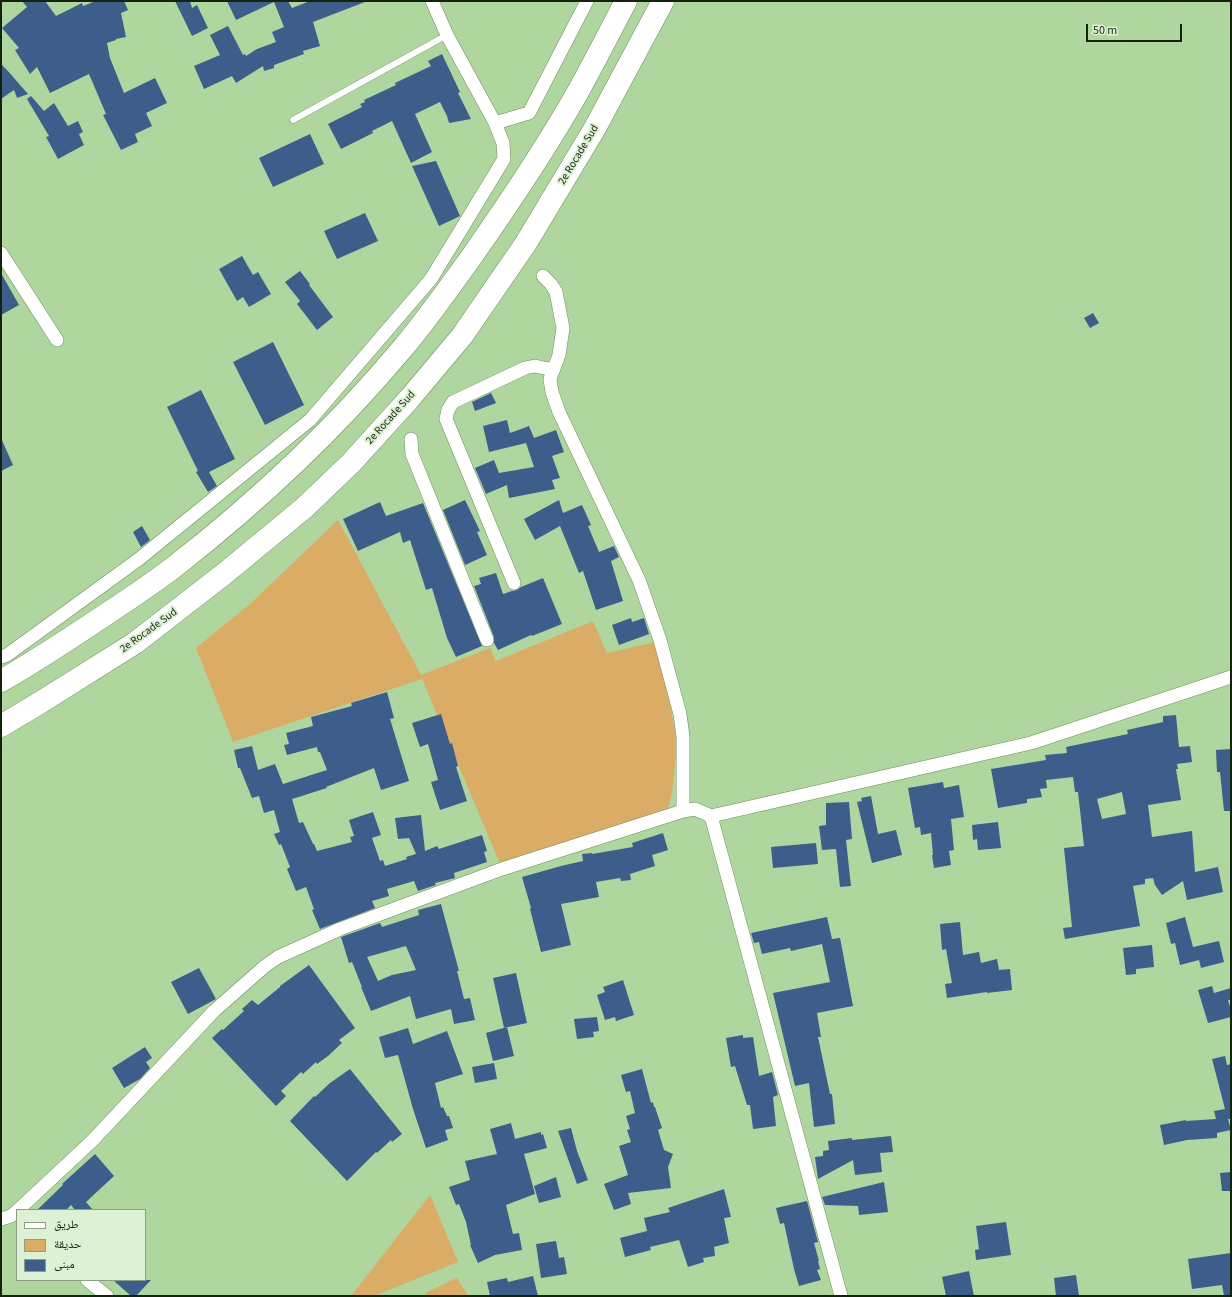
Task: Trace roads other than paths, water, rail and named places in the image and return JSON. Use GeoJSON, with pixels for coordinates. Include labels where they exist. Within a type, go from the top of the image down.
{"type":"FeatureCollection","features":[{"type":"Feature","properties":{"kind":"highway"},"geometry":{"type":"LineString","coordinates":[[1,681],[63,643],[117,607],[172,568],[214,535],[322,437],[360,396],[402,349],[448,290],[498,219],[575,97],[626,1]]}},
{"type":"Feature","properties":{"kind":"highway","name":"2e Rocade Sud"},"geometry":{"type":"LineString","coordinates":[[1,726],[135,643],[224,574],[304,508],[351,462],[410,398],[462,336],[526,243],[595,128],[662,1]]}},
{"type":"Feature","properties":{"kind":"street"},"geometry":{"type":"LineString","coordinates":[[1,657],[7,655],[139,559],[310,420],[431,280],[504,159],[503,143],[495,123],[447,36],[432,1]]}},
{"type":"Feature","properties":{"kind":"street"},"geometry":{"type":"LineString","coordinates":[[495,123],[529,112],[587,1]]}},
{"type":"Feature","properties":{"kind":"street"},"geometry":{"type":"LineString","coordinates":[[1,253],[57,340]]}},
{"type":"Feature","properties":{"kind":"street"},"geometry":{"type":"LineString","coordinates":[[543,276],[556,292],[563,328],[559,355],[550,379],[552,392],[559,412],[639,580],[660,640],[680,714],[683,737],[682,811]]}},
{"type":"Feature","properties":{"kind":"street"},"geometry":{"type":"LineString","coordinates":[[514,583],[446,418],[448,410],[453,402],[525,368],[535,366],[553,370]]}},
{"type":"Feature","properties":{"kind":"street"},"geometry":{"type":"LineString","coordinates":[[411,439],[412,454],[487,640]]}},
{"type":"Feature","properties":{"kind":"street"},"geometry":{"type":"LineString","coordinates":[[20,1209],[92,1141],[214,1011],[265,966],[278,957],[340,929],[502,869],[682,811],[695,809],[711,816],[1031,743],[1231,677]]}},
{"type":"Feature","properties":{"kind":"street"},"geometry":{"type":"LineString","coordinates":[[711,816],[840,1296]]}},
{"type":"Feature","properties":{"kind":"street"},"geometry":{"type":"LineString","coordinates":[[88,1281],[107,1296]]}},
{"type":"Feature","properties":{"kind":"lane"},"geometry":{"type":"LineString","coordinates":[[294,120],[447,36]]}}]}
